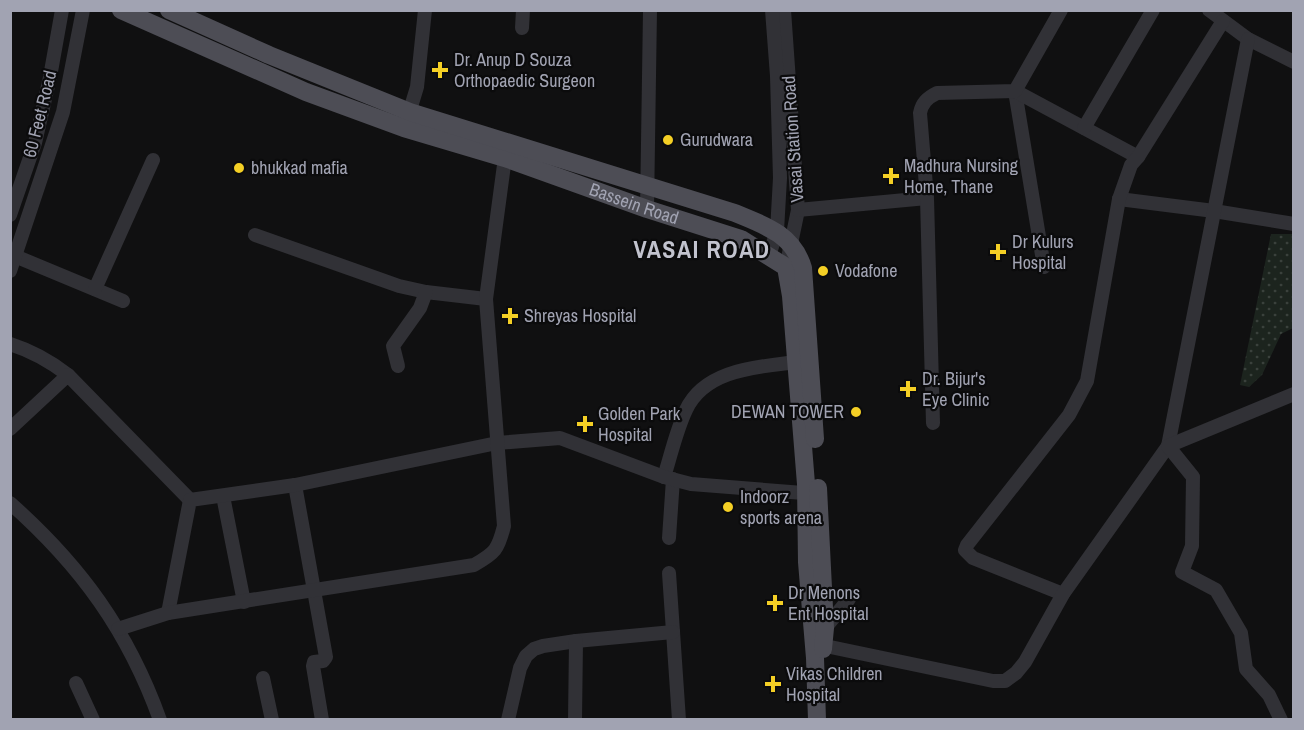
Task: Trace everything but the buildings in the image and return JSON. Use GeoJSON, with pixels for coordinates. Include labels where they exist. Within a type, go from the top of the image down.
{"type":"FeatureCollection","features":[{"type":"Feature","properties":{"kind":"main road","name":"Bassein Road"},"geometry":{"type":"LineString","coordinates":[[121,10],[306,92],[506,150],[647,184],[735,213],[777,231],[791,244],[803,268],[812,494],[807,562],[820,639],[827,720]]}},
{"type":"Feature","properties":{"kind":"main road","name":"Bassein Road"},"geometry":{"type":"LineString","coordinates":[[169,10],[407,120]]}},
{"type":"Feature","properties":{"kind":"main road","name":"Bassein Road"},"geometry":{"type":"LineString","coordinates":[[506,150],[647,209],[741,239],[786,267],[812,494]]}},
{"type":"Feature","properties":{"kind":"main road","name":"Bassein Road"},"geometry":{"type":"LineString","coordinates":[[817,720],[820,639]]}},
{"type":"Feature","properties":{"kind":"street","name":"60 Feet Road"},"geometry":{"type":"LineString","coordinates":[[10,216],[35,143],[63,10]]}},
{"type":"Feature","properties":{"kind":"street"},"geometry":{"type":"LineString","coordinates":[[10,271],[63,112],[83,10]]}},
{"type":"Feature","properties":{"kind":"street"},"geometry":{"type":"LineString","coordinates":[[407,120],[417,87],[425,10]]}},
{"type":"Feature","properties":{"kind":"street"},"geometry":{"type":"LineString","coordinates":[[522,28],[523,10]]}},
{"type":"Feature","properties":{"kind":"street"},"geometry":{"type":"LineString","coordinates":[[647,209],[650,10]]}},
{"type":"Feature","properties":{"kind":"street"},"geometry":{"type":"LineString","coordinates":[[769,256],[777,231],[780,178],[777,76],[772,10]]}},
{"type":"Feature","properties":{"kind":"street","name":"Vasai Station Road"},"geometry":{"type":"LineString","coordinates":[[784,10],[798,210],[786,267]]}},
{"type":"Feature","properties":{"kind":"street"},"geometry":{"type":"LineString","coordinates":[[1044,267],[1015,91],[1061,10]]}},
{"type":"Feature","properties":{"kind":"street"},"geometry":{"type":"LineString","coordinates":[[1084,129],[1153,10]]}},
{"type":"Feature","properties":{"kind":"street"},"geometry":{"type":"LineString","coordinates":[[1209,10],[1248,39],[1293,62]]}},
{"type":"Feature","properties":{"kind":"street"},"geometry":{"type":"LineString","coordinates":[[1063,594],[973,558],[965,550],[1069,415],[1087,381],[1119,199],[1131,165],[1223,21]]}},
{"type":"Feature","properties":{"kind":"street"},"geometry":{"type":"LineString","coordinates":[[849,599],[820,639],[993,681],[1005,681],[1025,662],[1063,594],[1168,446],[1248,39]]}},
{"type":"Feature","properties":{"kind":"street"},"geometry":{"type":"LineString","coordinates":[[933,423],[927,198],[920,113],[928,97],[937,93],[1015,91],[1138,157]]}},
{"type":"Feature","properties":{"kind":"street"},"geometry":{"type":"LineString","coordinates":[[118,629],[168,613],[474,565],[493,554],[500,543],[504,526],[486,299],[506,150]]}},
{"type":"Feature","properties":{"kind":"street"},"geometry":{"type":"LineString","coordinates":[[95,289],[153,160]]}},
{"type":"Feature","properties":{"kind":"street"},"geometry":{"type":"LineString","coordinates":[[798,210],[927,198]]}},
{"type":"Feature","properties":{"kind":"street"},"geometry":{"type":"LineString","coordinates":[[1119,199],[1293,224]]}},
{"type":"Feature","properties":{"kind":"street"},"geometry":{"type":"LineString","coordinates":[[255,235],[399,286],[426,292],[486,299]]}},
{"type":"Feature","properties":{"kind":"street"},"geometry":{"type":"LineString","coordinates":[[14,255],[123,301]]}},
{"type":"Feature","properties":{"kind":"street"},"geometry":{"type":"LineString","coordinates":[[398,366],[393,346],[420,308],[426,292]]}},
{"type":"Feature","properties":{"kind":"street"},"geometry":{"type":"LineString","coordinates":[[10,344],[41,356],[69,375],[190,500]]}},
{"type":"Feature","properties":{"kind":"street"},"geometry":{"type":"LineString","coordinates":[[669,538],[668,478],[686,410],[707,385],[746,368],[796,362]]}},
{"type":"Feature","properties":{"kind":"street"},"geometry":{"type":"LineString","coordinates":[[10,429],[69,375]]}},
{"type":"Feature","properties":{"kind":"street"},"geometry":{"type":"LineString","coordinates":[[1168,446],[1293,394]]}},
{"type":"Feature","properties":{"kind":"street"},"geometry":{"type":"LineString","coordinates":[[190,500],[295,485],[497,443],[560,438],[668,478],[691,483],[812,494]]}},
{"type":"Feature","properties":{"kind":"street"},"geometry":{"type":"LineString","coordinates":[[1168,446],[1193,477],[1192,546],[1182,572],[1216,590],[1241,633],[1246,669],[1269,695],[1281,720]]}},
{"type":"Feature","properties":{"kind":"street"},"geometry":{"type":"LineString","coordinates":[[295,485],[326,657],[323,661],[314,662],[313,666],[322,720]]}},
{"type":"Feature","properties":{"kind":"street"},"geometry":{"type":"LineString","coordinates":[[223,496],[244,602]]}},
{"type":"Feature","properties":{"kind":"street"},"geometry":{"type":"LineString","coordinates":[[168,613],[190,500]]}},
{"type":"Feature","properties":{"kind":"street"},"geometry":{"type":"LineString","coordinates":[[10,503],[46,535],[82,577],[118,629],[147,686],[160,720]]}},
{"type":"Feature","properties":{"kind":"street"},"geometry":{"type":"LineString","coordinates":[[669,573],[679,720]]}},
{"type":"Feature","properties":{"kind":"street"},"geometry":{"type":"LineString","coordinates":[[508,720],[520,668],[526,656],[534,649],[576,641],[673,632]]}},
{"type":"Feature","properties":{"kind":"street"},"geometry":{"type":"LineString","coordinates":[[575,720],[576,641]]}},
{"type":"Feature","properties":{"kind":"street"},"geometry":{"type":"LineString","coordinates":[[263,678],[272,720]]}},
{"type":"Feature","properties":{"kind":"street"},"geometry":{"type":"LineString","coordinates":[[76,683],[93,720]]}},
{"type":"Feature","properties":{"kind":"shaded area"},"geometry":{"type":"Polygon","coordinates":[[[1271,234],[1293,234],[1293,328],[1281,334],[1262,375],[1249,387],[1240,385],[1271,234]]]}},
{"type":"Feature","properties":{"kind":"place","name":"Dr. Anup D Souza Orthopaedic Surgeon"},"geometry":{"type":"Point","coordinates":[440,70]}},
{"type":"Feature","properties":{"kind":"place","name":"Gurudwara"},"geometry":{"type":"Point","coordinates":[668,140]}},
{"type":"Feature","properties":{"kind":"place","name":"bhukkad mafia"},"geometry":{"type":"Point","coordinates":[239,168]}},
{"type":"Feature","properties":{"kind":"place","name":"Madhura Nursing Home, Thane"},"geometry":{"type":"Point","coordinates":[891,176]}},
{"type":"Feature","properties":{"kind":"place","name":"Dr Kulurs Hospital"},"geometry":{"type":"Point","coordinates":[998,252]}},
{"type":"Feature","properties":{"kind":"place","name":"Vodafone"},"geometry":{"type":"Point","coordinates":[823,271]}},
{"type":"Feature","properties":{"kind":"place","name":"Shreyas Hospital"},"geometry":{"type":"Point","coordinates":[510,316]}},
{"type":"Feature","properties":{"kind":"place","name":"Dr. Bijur's Eye Clinic"},"geometry":{"type":"Point","coordinates":[908,389]}},
{"type":"Feature","properties":{"kind":"place","name":"DEWAN TOWER"},"geometry":{"type":"Point","coordinates":[856,412]}},
{"type":"Feature","properties":{"kind":"place","name":"Golden Park Hospital"},"geometry":{"type":"Point","coordinates":[585,424]}},
{"type":"Feature","properties":{"kind":"place","name":"Indoorz sports arena"},"geometry":{"type":"Point","coordinates":[728,507]}},
{"type":"Feature","properties":{"kind":"place","name":"Dr Menons Ent Hospital"},"geometry":{"type":"Point","coordinates":[775,603]}},
{"type":"Feature","properties":{"kind":"place","name":"Vikas Children Hospital"},"geometry":{"type":"Point","coordinates":[773,684]}},
{"type":"Feature","properties":{"kind":"district","name":"VASAI ROAD"},"geometry":{"type":"Point","coordinates":[702,250]}}]}
